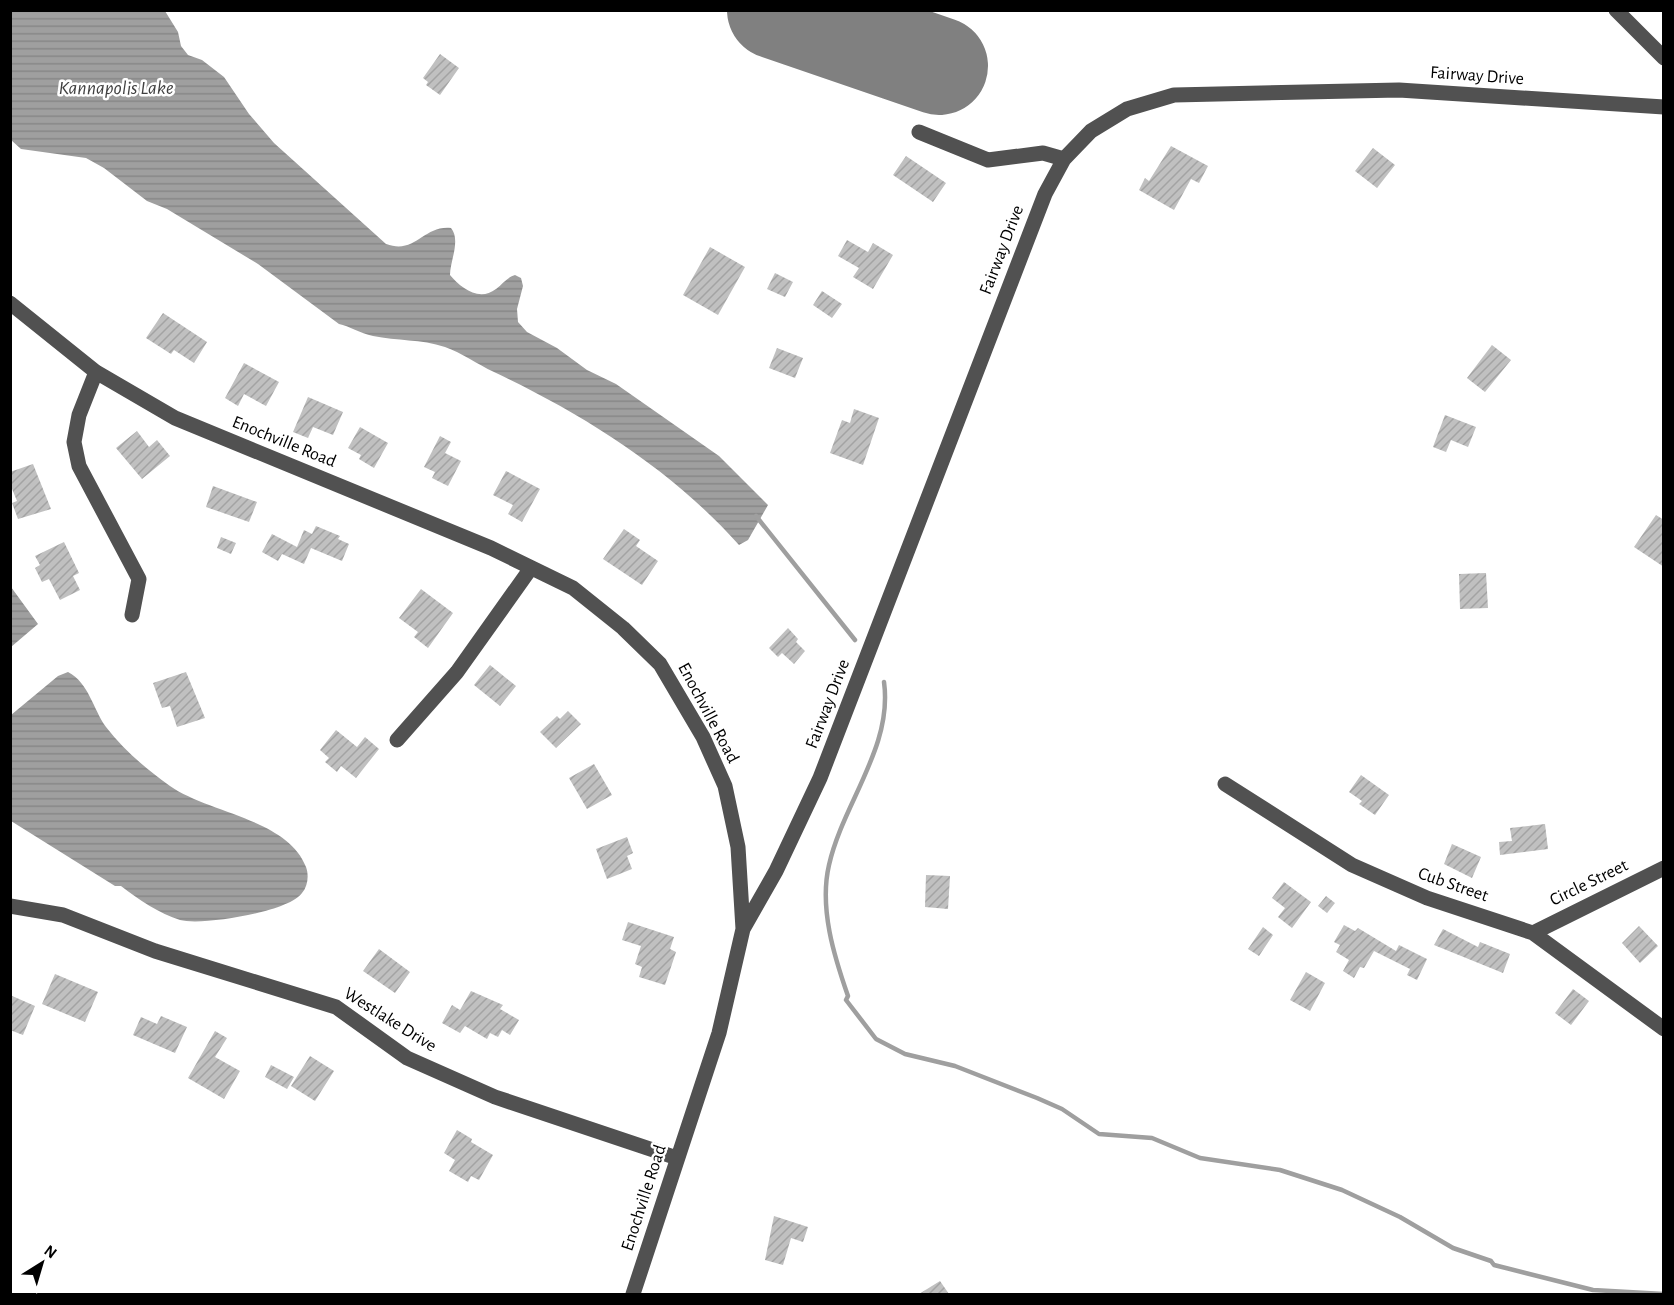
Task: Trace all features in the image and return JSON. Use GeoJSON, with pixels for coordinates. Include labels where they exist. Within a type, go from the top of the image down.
{"type":"FeatureCollection","features":[{"type":"Feature","properties":{"kind":"street"},"geometry":{"type":"LineString","coordinates":[[1616,10],[1664,58]]}},
{"type":"Feature","properties":{"kind":"street","name":"Fairway Drive"},"geometry":{"type":"LineString","coordinates":[[743,929],[776,871],[820,778],[1045,194],[1064,159],[1091,131],[1127,110],[1174,95],[1398,90],[1664,107]]}},
{"type":"Feature","properties":{"kind":"street"},"geometry":{"type":"LineString","coordinates":[[920,132],[988,160],[1043,153],[1064,159]]}},
{"type":"Feature","properties":{"kind":"street","name":"Enochville Road"},"geometry":{"type":"LineString","coordinates":[[10,303],[96,372],[175,418],[491,548],[573,588],[623,628],[660,664],[703,737],[725,786],[738,847],[743,929],[719,1033],[633,1294]]}},
{"type":"Feature","properties":{"kind":"street"},"geometry":{"type":"LineString","coordinates":[[96,372],[79,415],[75,442],[79,466],[139,579],[132,615]]}},
{"type":"Feature","properties":{"kind":"street"},"geometry":{"type":"LineString","coordinates":[[397,740],[457,672],[531,568]]}},
{"type":"Feature","properties":{"kind":"street","name":"Cub Street"},"geometry":{"type":"LineString","coordinates":[[1225,784],[1352,865],[1426,898],[1533,933],[1664,1029]]}},
{"type":"Feature","properties":{"kind":"street","name":"Circle Street"},"geometry":{"type":"LineString","coordinates":[[1533,933],[1664,868]]}},
{"type":"Feature","properties":{"kind":"street","name":"Westlake Drive"},"geometry":{"type":"LineString","coordinates":[[10,906],[63,915],[155,951],[336,1007],[407,1058],[485,1092],[677,1158]]}},
{"type":"Feature","properties":{"kind":"water","name":"Kannapolis Lake"},"geometry":{"type":"Polygon","coordinates":[[[10,11],[165,11],[178,32],[181,46],[188,55],[202,60],[224,77],[249,114],[274,143],[386,244],[405,246],[433,231],[451,228],[455,244],[450,275],[459,284],[471,292],[483,294],[490,293],[512,276],[521,278],[523,286],[517,309],[518,322],[527,332],[557,348],[587,370],[616,384],[719,456],[768,505],[748,540],[739,545],[685,492],[626,446],[528,389],[445,347],[373,336],[339,324],[258,264],[167,209],[147,201],[104,168],[86,158],[21,149],[11,140],[10,11]]]}},
{"type":"Feature","properties":{"kind":"water"},"geometry":{"type":"Polygon","coordinates":[[[11,587],[38,624],[10,647],[11,587]]]}},
{"type":"Feature","properties":{"kind":"water"},"geometry":{"type":"Polygon","coordinates":[[[68,672],[86,689],[106,727],[152,773],[186,795],[265,827],[297,851],[307,873],[307,884],[302,893],[281,906],[244,916],[207,921],[180,920],[149,906],[121,886],[115,886],[11,821],[11,715],[58,676],[68,672]]]}},
{"type":"Feature","properties":{"kind":"building"},"geometry":{"type":"Polygon","coordinates":[[[440,54],[459,68],[440,95],[426,85],[428,82],[423,78],[440,54]]]}},
{"type":"Feature","properties":{"kind":"building"},"geometry":{"type":"Polygon","coordinates":[[[1171,146],[1208,166],[1199,183],[1191,179],[1174,210],[1139,190],[1145,178],[1149,181],[1171,146]]]}},
{"type":"Feature","properties":{"kind":"building"},"geometry":{"type":"Polygon","coordinates":[[[1373,148],[1395,165],[1377,188],[1355,171],[1373,148]]]}},
{"type":"Feature","properties":{"kind":"building"},"geometry":{"type":"Polygon","coordinates":[[[906,156],[946,183],[933,202],[893,175],[906,156]]]}},
{"type":"Feature","properties":{"kind":"building"},"geometry":{"type":"Polygon","coordinates":[[[847,240],[868,252],[873,243],[893,255],[873,289],[853,277],[859,268],[838,256],[847,240]]]}},
{"type":"Feature","properties":{"kind":"building"},"geometry":{"type":"Polygon","coordinates":[[[710,247],[745,267],[718,315],[683,295],[710,247]]]}},
{"type":"Feature","properties":{"kind":"building"},"geometry":{"type":"Polygon","coordinates":[[[775,273],[793,282],[785,297],[767,289],[775,273]]]}},
{"type":"Feature","properties":{"kind":"building"},"geometry":{"type":"Polygon","coordinates":[[[822,291],[842,304],[832,318],[813,305],[822,291]]]}},
{"type":"Feature","properties":{"kind":"building"},"geometry":{"type":"Polygon","coordinates":[[[163,313],[207,342],[194,363],[174,350],[171,354],[146,338],[163,313]]]}},
{"type":"Feature","properties":{"kind":"building"},"geometry":{"type":"Polygon","coordinates":[[[1492,345],[1511,360],[1485,392],[1467,378],[1492,345]]]}},
{"type":"Feature","properties":{"kind":"building"},"geometry":{"type":"Polygon","coordinates":[[[777,348],[803,358],[795,378],[769,368],[777,348]]]}},
{"type":"Feature","properties":{"kind":"building"},"geometry":{"type":"Polygon","coordinates":[[[244,363],[279,382],[266,406],[244,394],[238,406],[225,398],[244,363]]]}},
{"type":"Feature","properties":{"kind":"building"},"geometry":{"type":"Polygon","coordinates":[[[308,397],[343,412],[333,435],[313,427],[308,438],[293,432],[308,397]]]}},
{"type":"Feature","properties":{"kind":"building"},"geometry":{"type":"Polygon","coordinates":[[[854,409],[879,418],[863,465],[830,453],[842,420],[850,423],[854,409]]]}},
{"type":"Feature","properties":{"kind":"building"},"geometry":{"type":"Polygon","coordinates":[[[1445,415],[1476,427],[1468,447],[1451,440],[1446,452],[1433,447],[1445,415]]]}},
{"type":"Feature","properties":{"kind":"building"},"geometry":{"type":"Polygon","coordinates":[[[360,427],[388,443],[374,468],[359,459],[361,455],[348,448],[360,427]]]}},
{"type":"Feature","properties":{"kind":"building"},"geometry":{"type":"Polygon","coordinates":[[[137,431],[149,447],[157,440],[170,456],[142,479],[116,448],[137,431]]]}},
{"type":"Feature","properties":{"kind":"building"},"geometry":{"type":"Polygon","coordinates":[[[440,436],[451,442],[445,453],[461,461],[448,486],[432,478],[435,472],[424,467],[440,436]]]}},
{"type":"Feature","properties":{"kind":"building"},"geometry":{"type":"Polygon","coordinates":[[[33,464],[51,509],[18,519],[12,503],[17,501],[10,484],[10,472],[33,464]]]}},
{"type":"Feature","properties":{"kind":"building"},"geometry":{"type":"Polygon","coordinates":[[[506,471],[540,489],[522,522],[508,514],[513,505],[493,495],[506,471]]]}},
{"type":"Feature","properties":{"kind":"building"},"geometry":{"type":"Polygon","coordinates":[[[213,486],[257,502],[249,522],[206,507],[213,486]]]}},
{"type":"Feature","properties":{"kind":"building"},"geometry":{"type":"Polygon","coordinates":[[[1656,515],[1664,520],[1664,567],[1634,547],[1656,515]]]}},
{"type":"Feature","properties":{"kind":"building"},"geometry":{"type":"Polygon","coordinates":[[[316,526],[340,536],[338,539],[349,544],[342,561],[311,548],[304,564],[282,554],[278,561],[262,552],[272,534],[297,547],[304,530],[312,534],[316,526]]]}},
{"type":"Feature","properties":{"kind":"building"},"geometry":{"type":"Polygon","coordinates":[[[624,529],[640,540],[636,546],[658,561],[642,585],[603,559],[624,529]]]}},
{"type":"Feature","properties":{"kind":"building"},"geometry":{"type":"Polygon","coordinates":[[[221,537],[236,543],[231,554],[217,548],[221,537]]]}},
{"type":"Feature","properties":{"kind":"building"},"geometry":{"type":"Polygon","coordinates":[[[64,542],[79,573],[73,576],[80,590],[60,600],[49,579],[42,582],[35,568],[40,565],[35,556],[64,542]]]}},
{"type":"Feature","properties":{"kind":"building"},"geometry":{"type":"Polygon","coordinates":[[[1486,573],[1488,608],[1460,609],[1459,574],[1486,573]]]}},
{"type":"Feature","properties":{"kind":"building"},"geometry":{"type":"Polygon","coordinates":[[[421,589],[453,613],[428,648],[414,637],[418,632],[399,618],[421,589]]]}},
{"type":"Feature","properties":{"kind":"building"},"geometry":{"type":"Polygon","coordinates":[[[788,628],[798,639],[796,642],[805,651],[794,664],[782,653],[778,657],[769,648],[788,628]]]}},
{"type":"Feature","properties":{"kind":"building"},"geometry":{"type":"Polygon","coordinates":[[[490,665],[516,686],[500,706],[474,685],[490,665]]]}},
{"type":"Feature","properties":{"kind":"building"},"geometry":{"type":"Polygon","coordinates":[[[186,672],[205,718],[177,727],[170,706],[162,708],[153,683],[186,672]]]}},
{"type":"Feature","properties":{"kind":"building"},"geometry":{"type":"Polygon","coordinates":[[[568,711],[581,724],[556,748],[540,732],[557,716],[560,719],[568,711]]]}},
{"type":"Feature","properties":{"kind":"building"},"geometry":{"type":"Polygon","coordinates":[[[336,730],[357,747],[365,737],[379,749],[356,778],[341,766],[337,772],[325,762],[329,758],[320,750],[336,730]]]}},
{"type":"Feature","properties":{"kind":"building"},"geometry":{"type":"Polygon","coordinates":[[[594,764],[612,795],[587,809],[569,778],[594,764]]]}},
{"type":"Feature","properties":{"kind":"building"},"geometry":{"type":"Polygon","coordinates":[[[1361,775],[1389,795],[1375,815],[1359,804],[1362,801],[1349,792],[1361,775]]]}},
{"type":"Feature","properties":{"kind":"building"},"geometry":{"type":"Polygon","coordinates":[[[1545,824],[1548,849],[1500,855],[1499,842],[1512,841],[1510,828],[1545,824]]]}},
{"type":"Feature","properties":{"kind":"building"},"geometry":{"type":"Polygon","coordinates":[[[627,837],[633,853],[627,856],[632,869],[607,879],[596,849],[627,837]]]}},
{"type":"Feature","properties":{"kind":"building"},"geometry":{"type":"Polygon","coordinates":[[[1452,844],[1481,857],[1472,878],[1444,864],[1452,844]]]}},
{"type":"Feature","properties":{"kind":"building"},"geometry":{"type":"Polygon","coordinates":[[[926,875],[950,876],[948,909],[925,907],[926,875]]]}},
{"type":"Feature","properties":{"kind":"building"},"geometry":{"type":"Polygon","coordinates":[[[1284,882],[1311,902],[1292,928],[1278,917],[1285,908],[1272,898],[1284,882]]]}},
{"type":"Feature","properties":{"kind":"building"},"geometry":{"type":"Polygon","coordinates":[[[1326,896],[1335,903],[1327,913],[1318,906],[1326,896]]]}},
{"type":"Feature","properties":{"kind":"building"},"geometry":{"type":"Polygon","coordinates":[[[628,922],[674,937],[670,949],[676,952],[665,985],[639,977],[642,967],[635,964],[641,946],[622,940],[628,922]]]}},
{"type":"Feature","properties":{"kind":"building"},"geometry":{"type":"Polygon","coordinates":[[[1344,925],[1355,931],[1358,928],[1396,951],[1399,945],[1427,959],[1417,980],[1407,975],[1410,969],[1374,951],[1364,968],[1360,967],[1354,978],[1343,971],[1349,960],[1336,952],[1340,945],[1334,942],[1344,925]]]}},
{"type":"Feature","properties":{"kind":"building"},"geometry":{"type":"Polygon","coordinates":[[[1639,926],[1658,946],[1640,963],[1622,943],[1639,926]]]}},
{"type":"Feature","properties":{"kind":"building"},"geometry":{"type":"Polygon","coordinates":[[[1263,927],[1273,935],[1259,956],[1248,949],[1263,927]]]}},
{"type":"Feature","properties":{"kind":"building"},"geometry":{"type":"Polygon","coordinates":[[[1443,929],[1478,947],[1480,942],[1510,954],[1503,973],[1434,945],[1443,929]]]}},
{"type":"Feature","properties":{"kind":"building"},"geometry":{"type":"Polygon","coordinates":[[[379,949],[410,972],[395,993],[363,971],[379,949]]]}},
{"type":"Feature","properties":{"kind":"building"},"geometry":{"type":"Polygon","coordinates":[[[1306,972],[1325,983],[1310,1011],[1290,1000],[1306,972]]]}},
{"type":"Feature","properties":{"kind":"building"},"geometry":{"type":"Polygon","coordinates":[[[55,974],[98,992],[85,1022],[42,1004],[55,974]]]}},
{"type":"Feature","properties":{"kind":"building"},"geometry":{"type":"Polygon","coordinates":[[[1573,989],[1589,1001],[1571,1025],[1555,1013],[1573,989]]]}},
{"type":"Feature","properties":{"kind":"building"},"geometry":{"type":"Polygon","coordinates":[[[471,991],[503,1005],[500,1009],[519,1020],[510,1035],[502,1030],[498,1037],[490,1033],[487,1039],[465,1026],[460,1033],[442,1023],[452,1005],[460,1010],[471,991]]]}},
{"type":"Feature","properties":{"kind":"building"},"geometry":{"type":"Polygon","coordinates":[[[10,995],[35,1006],[23,1035],[10,1030],[10,995]]]}},
{"type":"Feature","properties":{"kind":"building"},"geometry":{"type":"Polygon","coordinates":[[[161,1016],[187,1027],[175,1053],[133,1035],[141,1017],[157,1024],[161,1016]]]}},
{"type":"Feature","properties":{"kind":"building"},"geometry":{"type":"Polygon","coordinates":[[[215,1031],[227,1038],[215,1057],[240,1071],[224,1099],[188,1078],[215,1031]]]}},
{"type":"Feature","properties":{"kind":"building"},"geometry":{"type":"Polygon","coordinates":[[[310,1056],[334,1071],[315,1101],[291,1086],[310,1056]]]}},
{"type":"Feature","properties":{"kind":"building"},"geometry":{"type":"Polygon","coordinates":[[[271,1065],[294,1077],[287,1089],[265,1077],[271,1065]]]}},
{"type":"Feature","properties":{"kind":"building"},"geometry":{"type":"Polygon","coordinates":[[[457,1130],[472,1139],[471,1142],[493,1155],[479,1180],[471,1176],[468,1182],[449,1171],[455,1160],[444,1153],[457,1130]]]}},
{"type":"Feature","properties":{"kind":"building"},"geometry":{"type":"Polygon","coordinates":[[[774,1216],[808,1227],[803,1242],[791,1238],[783,1265],[765,1260],[774,1216]]]}},
{"type":"Feature","properties":{"kind":"building"},"geometry":{"type":"Polygon","coordinates":[[[940,1281],[949,1294],[919,1294],[940,1281]]]}},
{"type":"Feature","properties":{"kind":"waterway"},"geometry":{"type":"LineString","coordinates":[[756,516],[855,640]]}},
{"type":"Feature","properties":{"kind":"waterway"},"geometry":{"type":"LineString","coordinates":[[884,682],[885,706],[881,729],[865,775],[836,842],[826,881],[827,915],[838,965],[848,996],[846,1000],[876,1039],[905,1054],[955,1066],[1037,1098],[1062,1109],[1099,1134],[1152,1138],[1200,1158],[1280,1170],[1342,1190],[1400,1217],[1453,1248],[1491,1261],[1494,1265],[1593,1290],[1664,1294]]}},
{"type":"Feature","properties":{"kind":"runway"},"geometry":{"type":"LineString","coordinates":[[776,10],[939,66]]}}]}
